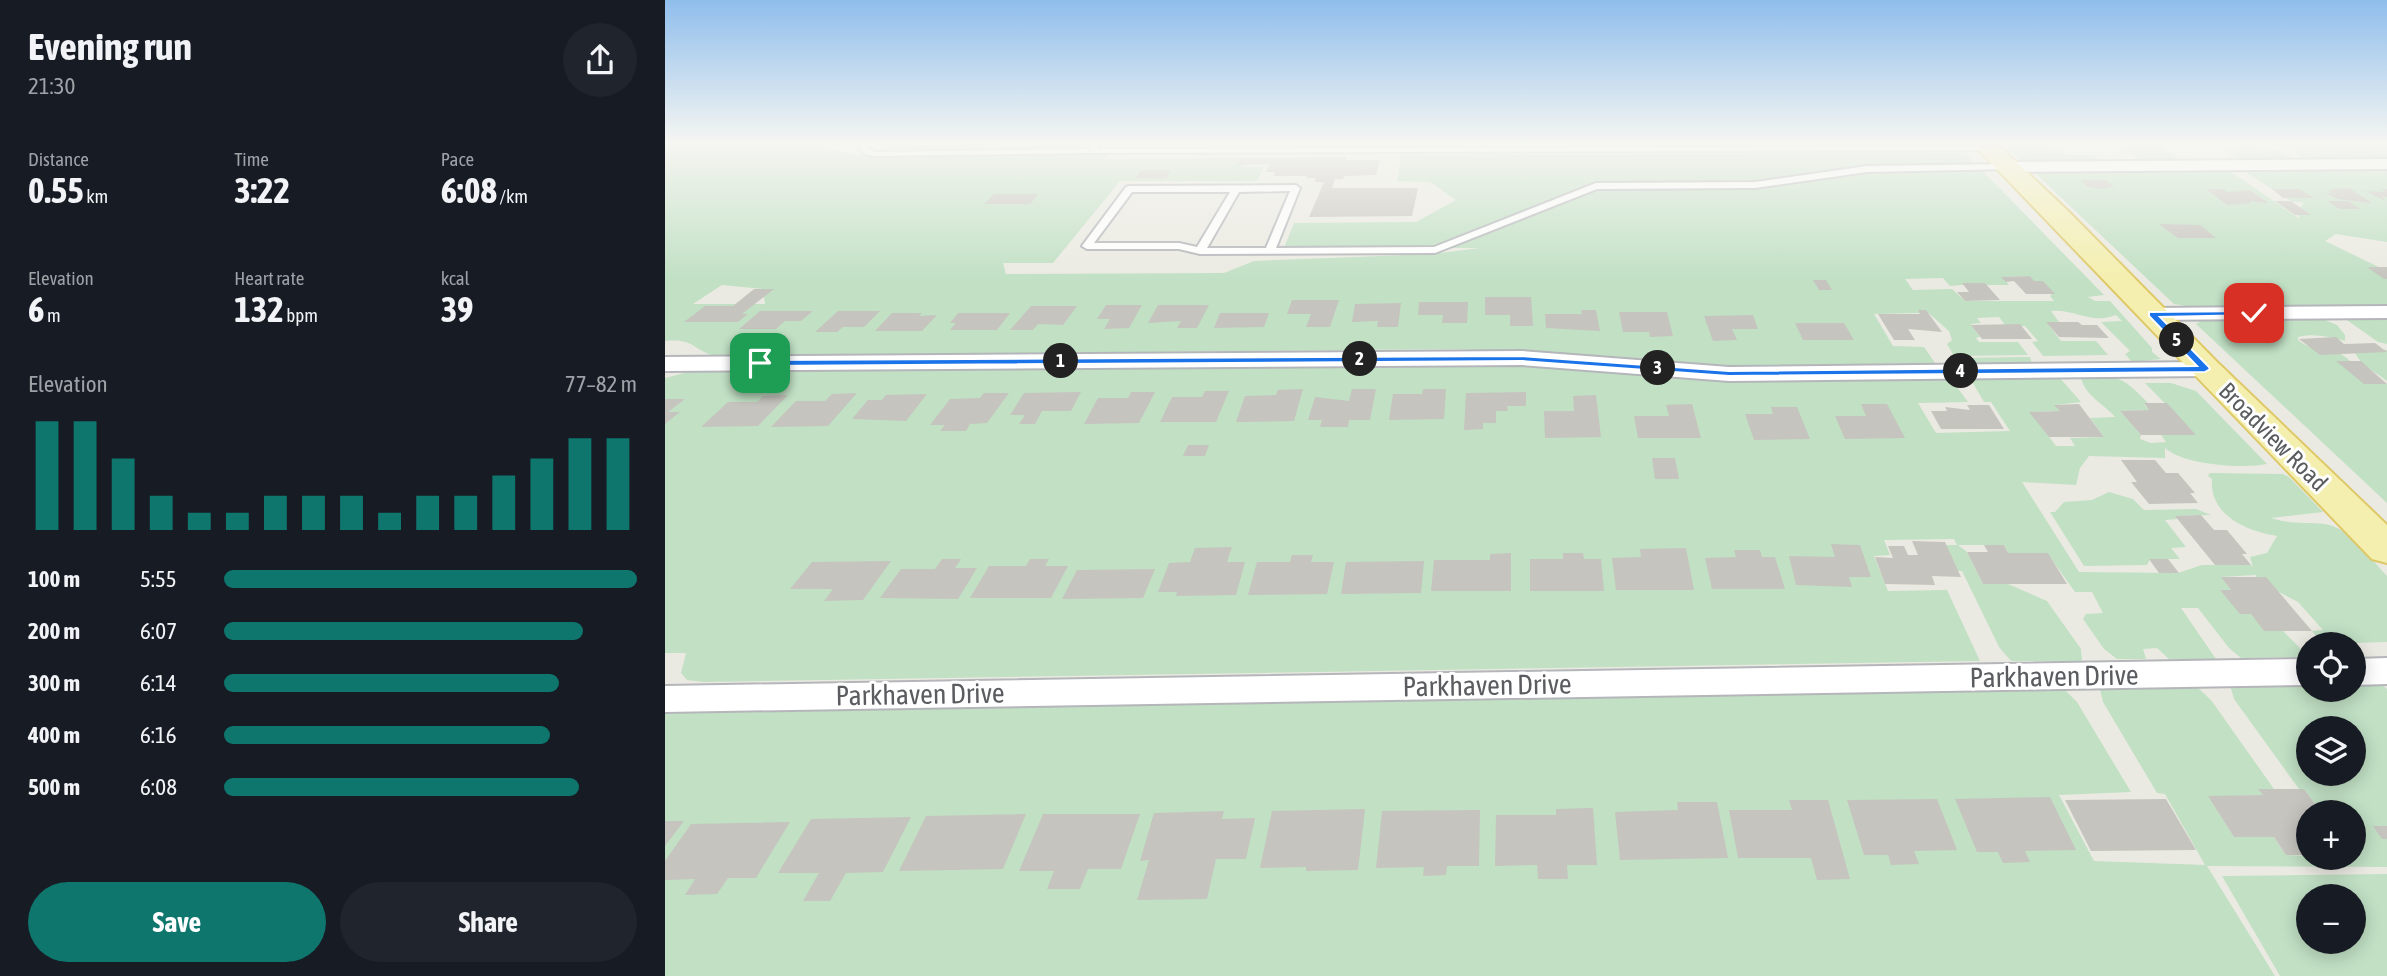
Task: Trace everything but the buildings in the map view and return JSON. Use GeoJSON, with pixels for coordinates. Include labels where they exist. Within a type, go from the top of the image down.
{"type":"FeatureCollection","features":[{"type":"Feature","properties":{"kind":"main road","name":"Broadview Road"},"geometry":{"type":"LineString","coordinates":[[2028,189],[2387,549]]}},
{"type":"Feature","properties":{"kind":"street"},"geometry":{"type":"LineString","coordinates":[[2152,314],[2387,312]]}},
{"type":"Feature","properties":{"kind":"street"},"geometry":{"type":"LineString","coordinates":[[665,364],[1522,358],[1729,373],[2205,369]]}},
{"type":"Feature","properties":{"kind":"street"},"geometry":{"type":"LineString","coordinates":[[2366,672],[2387,671]]}},
{"type":"Feature","properties":{"kind":"street","name":"Parkhaven Drive"},"geometry":{"type":"LineString","coordinates":[[665,699],[2296,672]]}},
{"type":"Feature","properties":{"kind":"lane"},"geometry":{"type":"LineString","coordinates":[[1263,189],[1129,189],[1087,246],[1179,246],[1200,251],[1269,252],[1435,250],[1590,189]]}},
{"type":"Feature","properties":{"kind":"lane"},"geometry":{"type":"LineString","coordinates":[[1200,251],[1236,189]]}},
{"type":"Feature","properties":{"kind":"lane"},"geometry":{"type":"LineString","coordinates":[[1269,252],[1296,189]]}},
{"type":"Feature","properties":{"kind":"green space"},"geometry":{"type":"Polygon","coordinates":[[[665,189],[1114,189],[1053,263],[1003,263],[1006,274],[1224,273],[1254,261],[1432,254],[1479,248],[1284,248],[1294,223],[1416,222],[1456,200],[1439,189],[2000,189],[2104,295],[2088,297],[2095,301],[2110,301],[2152,348],[2152,352],[2161,359],[2132,362],[2125,354],[2130,351],[2101,322],[2122,321],[2116,315],[2091,318],[2060,311],[2051,311],[2059,322],[2047,323],[2061,341],[2096,341],[2108,355],[2043,356],[2032,342],[2038,341],[2025,326],[2006,326],[1999,317],[1977,318],[1981,323],[1971,324],[1980,337],[1976,338],[1979,342],[2018,342],[2028,355],[1954,356],[1947,344],[1952,340],[1949,331],[1925,310],[1918,310],[1920,313],[1874,314],[1893,346],[1924,347],[1935,363],[1734,366],[1551,352],[1456,349],[715,356],[688,343],[665,341],[665,189]],[[2029,276],[2002,277],[2009,285],[1985,283],[1950,286],[1943,278],[1905,279],[1913,290],[1952,289],[1965,301],[2054,301],[2050,296],[2053,293],[2035,284],[2029,276]],[[722,285],[693,304],[765,304],[763,289],[722,285]]]}},
{"type":"Feature","properties":{"kind":"green space"},"geometry":{"type":"Polygon","coordinates":[[[2051,189],[2256,189],[2300,219],[2297,212],[2304,203],[2291,201],[2271,189],[2387,189],[2387,242],[2336,234],[2325,241],[2387,271],[2387,307],[2306,307],[2249,302],[2204,309],[2174,304],[2051,189]]]}},
{"type":"Feature","properties":{"kind":"green space"},"geometry":{"type":"Polygon","coordinates":[[[2318,317],[2337,325],[2345,335],[2345,341],[2316,335],[2298,337],[2298,340],[2312,347],[2335,351],[2372,380],[2387,384],[2387,503],[2196,324],[2205,319],[2318,317]]]}},
{"type":"Feature","properties":{"kind":"green space"},"geometry":{"type":"Polygon","coordinates":[[[2344,318],[2387,318],[2387,344],[2378,342],[2344,318]]]}},
{"type":"Feature","properties":{"kind":"green space"},"geometry":{"type":"Polygon","coordinates":[[[2354,347],[2387,350],[2387,381],[2358,358],[2354,347]]]}},
{"type":"Feature","properties":{"kind":"green space"},"geometry":{"type":"Polygon","coordinates":[[[2030,357],[2032,364],[1958,364],[1954,358],[2030,357]]]}},
{"type":"Feature","properties":{"kind":"green space"},"geometry":{"type":"Polygon","coordinates":[[[1455,362],[1951,379],[1968,402],[1918,403],[1936,433],[2010,431],[1991,402],[1984,402],[1970,378],[2059,377],[2081,402],[2055,405],[2060,411],[2030,412],[2056,446],[2075,446],[2070,438],[2104,437],[2090,418],[2115,417],[2090,394],[2081,377],[2119,379],[2148,403],[2144,404],[2149,410],[2120,411],[2141,435],[2140,439],[2151,443],[2166,442],[2161,435],[2195,434],[2145,383],[2171,383],[2196,391],[2267,464],[2243,466],[2199,462],[2174,454],[2165,448],[2165,458],[2089,456],[2080,468],[2076,485],[2022,482],[2079,572],[2178,573],[2202,565],[2253,567],[2250,557],[2267,553],[2277,536],[2253,530],[2223,512],[2213,492],[2212,479],[2208,476],[2210,473],[2283,474],[2323,512],[2271,518],[2334,526],[2351,537],[2387,576],[2387,642],[2366,643],[2366,632],[2313,632],[2323,630],[2298,602],[2258,581],[2256,575],[2221,577],[2231,590],[2221,591],[2240,613],[2251,614],[2264,630],[2283,631],[2296,644],[2296,657],[2241,658],[2229,648],[2198,608],[2181,608],[2216,659],[2169,659],[2157,648],[2143,649],[2146,659],[2117,659],[2104,649],[2083,619],[2086,614],[2103,613],[2092,592],[2075,592],[2048,554],[2008,553],[2004,545],[1958,545],[1967,552],[1983,584],[2008,584],[2047,601],[2081,649],[2082,661],[2011,661],[1999,647],[1962,571],[1958,571],[1946,545],[1957,545],[1954,539],[1884,540],[1890,555],[1874,556],[1888,591],[1947,590],[1980,661],[704,682],[687,680],[681,673],[686,653],[665,653],[665,378],[696,370],[1455,362]]]}},
{"type":"Feature","properties":{"kind":"green space"},"geometry":{"type":"Polygon","coordinates":[[[2109,492],[2133,499],[2144,510],[2196,509],[2211,515],[2176,516],[2178,519],[2165,520],[2186,547],[2171,548],[2180,559],[2150,559],[2147,565],[2084,566],[2050,512],[2055,512],[2064,502],[2092,500],[2109,492]]]}},
{"type":"Feature","properties":{"kind":"green space"},"geometry":{"type":"Polygon","coordinates":[[[2366,684],[2381,684],[2387,689],[2387,867],[2366,867],[2366,800],[2312,800],[2304,789],[2297,786],[2366,786],[2366,716],[2296,716],[2296,785],[2234,699],[2230,685],[2296,685],[2296,702],[2366,702],[2366,684]]]}},
{"type":"Feature","properties":{"kind":"green space"},"geometry":{"type":"Polygon","coordinates":[[[2196,686],[2211,700],[2274,789],[2259,789],[2263,795],[2209,797],[2234,837],[2274,837],[2286,855],[2296,855],[2296,866],[2207,866],[2275,976],[665,976],[665,712],[2064,689],[2077,702],[2131,792],[2059,795],[2094,861],[2205,865],[2165,794],[2157,793],[2103,702],[2100,689],[2196,686]]]}},
{"type":"Feature","properties":{"kind":"green space"},"geometry":{"type":"Polygon","coordinates":[[[2387,874],[2387,976],[2280,976],[2222,876],[2387,874]]]}},
{"type":"Feature","properties":{"kind":"route"},"geometry":{"type":"LineString","coordinates":[[760,363],[1522,358],[1729,373],[2205,369],[2152,314],[2254,313]]}}]}
